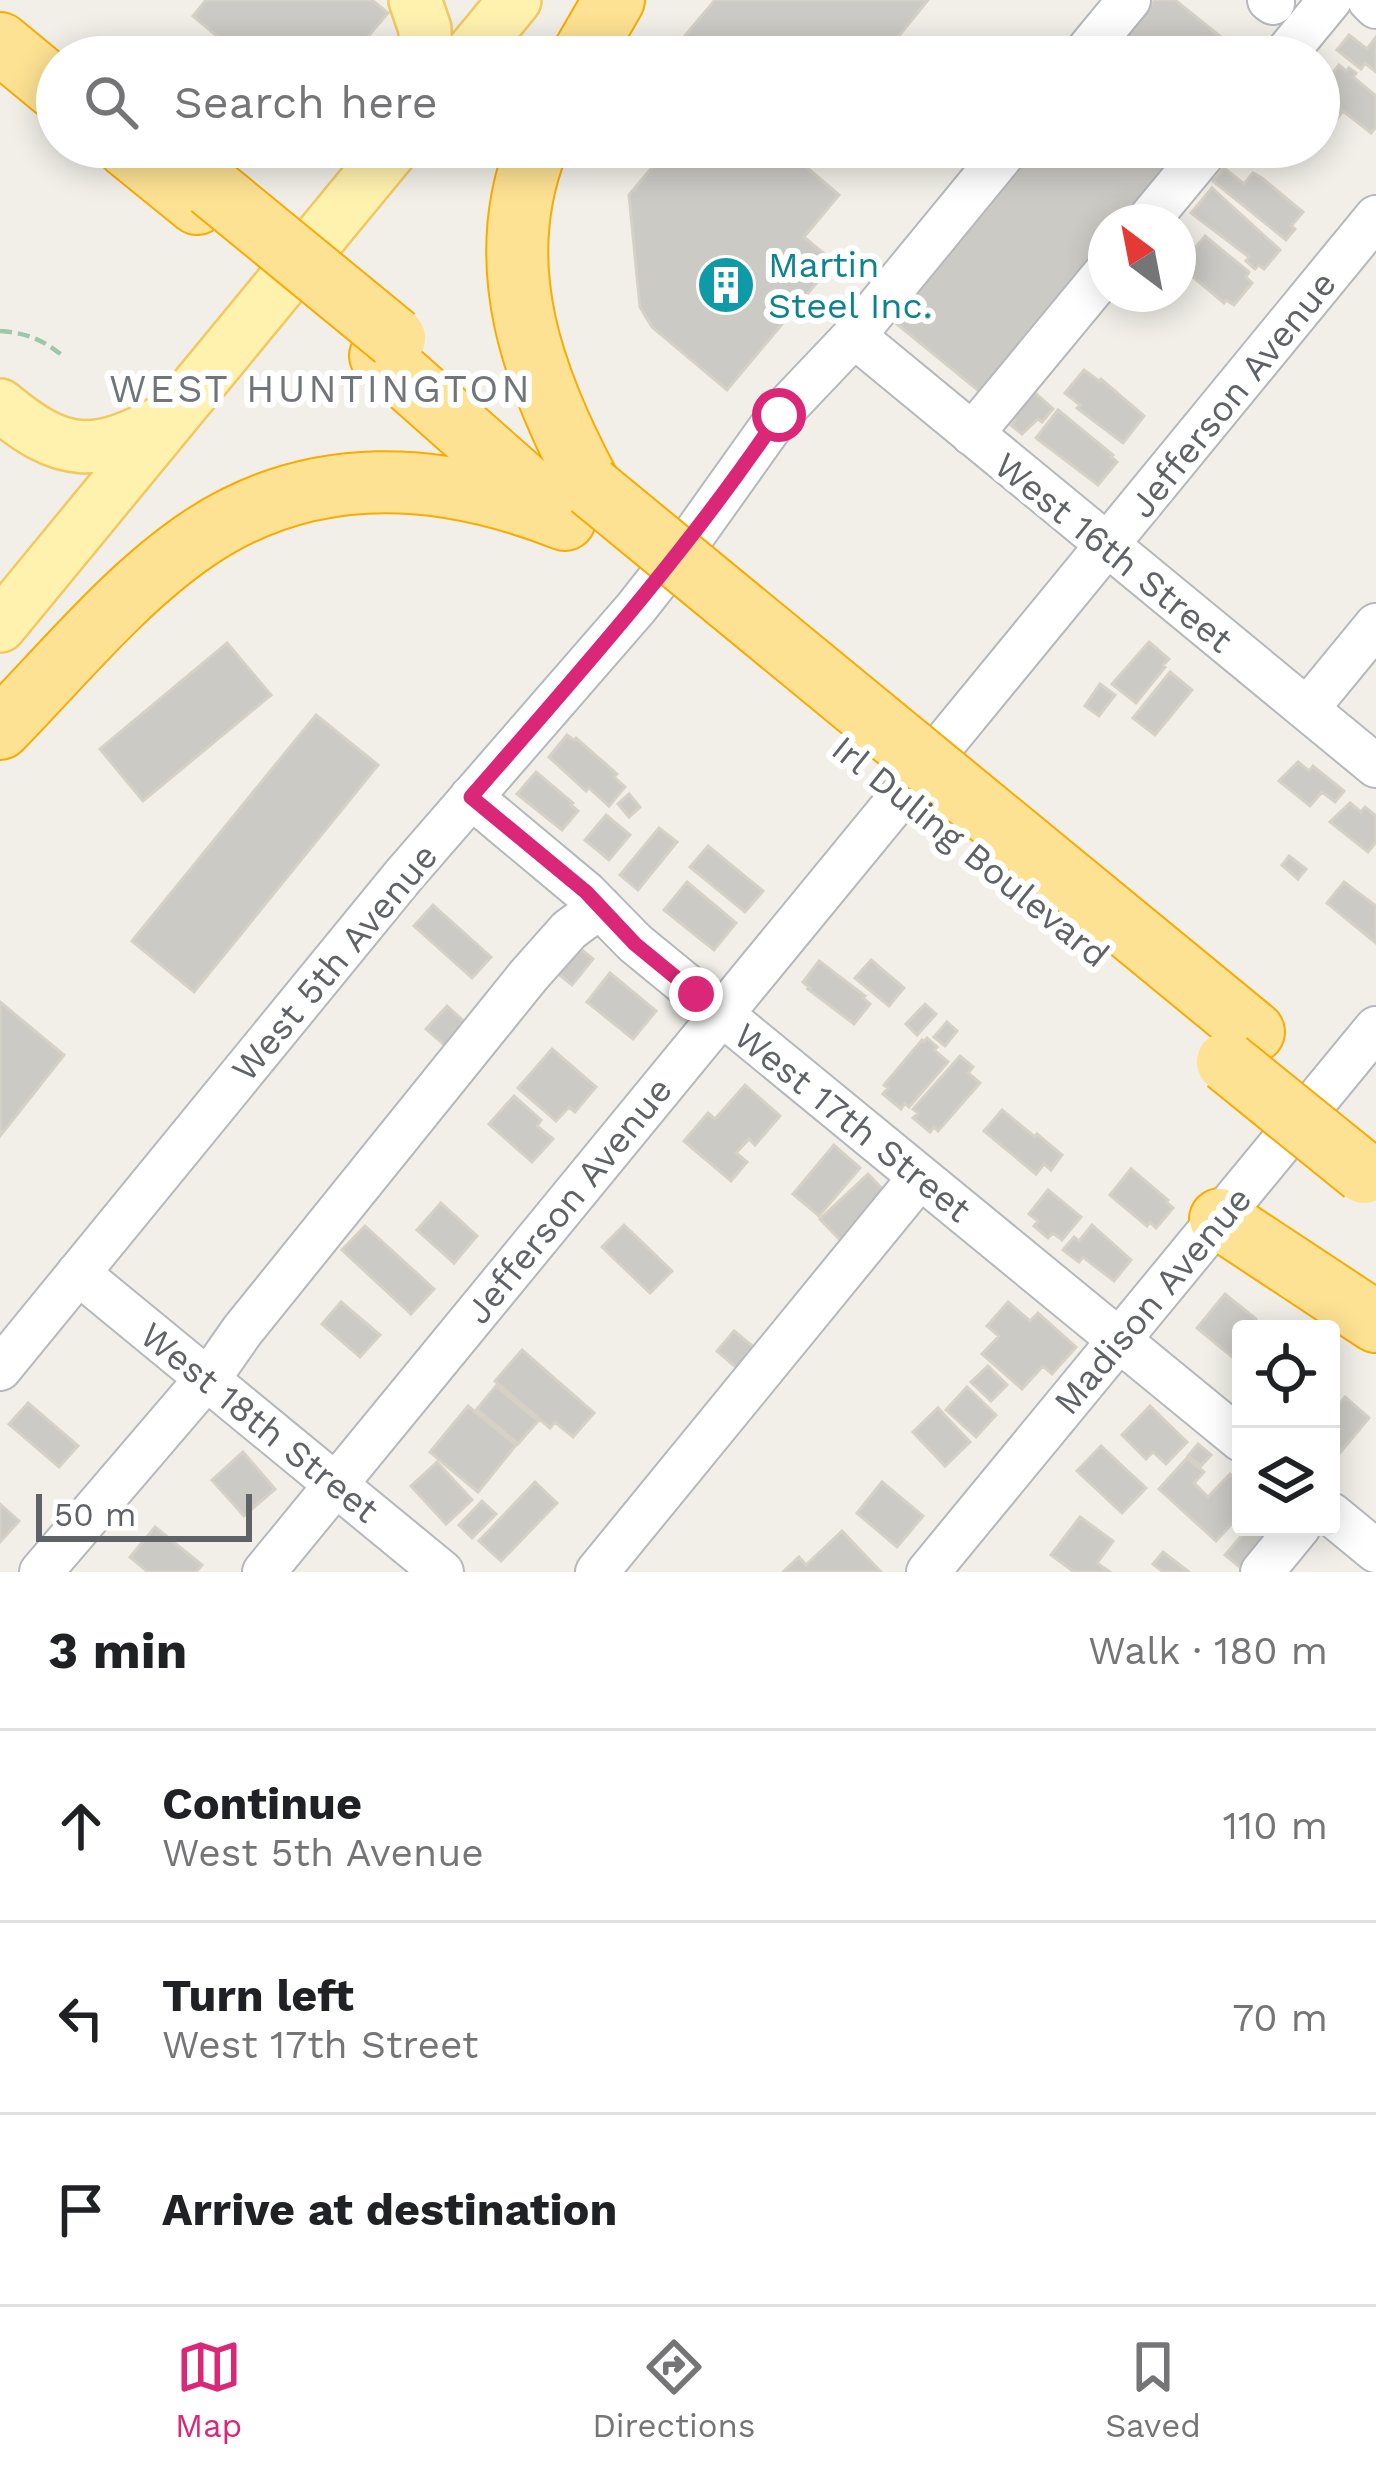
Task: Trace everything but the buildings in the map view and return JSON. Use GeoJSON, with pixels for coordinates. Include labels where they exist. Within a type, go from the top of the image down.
{"type":"FeatureCollection","features":[{"type":"Feature","properties":{"kind":"highway"},"geometry":{"type":"LineString","coordinates":[[593,36],[614,0]]}},
{"type":"Feature","properties":{"kind":"highway"},"geometry":{"type":"LineString","coordinates":[[0,14],[36,44]]}},
{"type":"Feature","properties":{"kind":"highway"},"geometry":{"type":"LineString","coordinates":[[0,43],[36,73]]}},
{"type":"Feature","properties":{"kind":"highway"},"geometry":{"type":"LineString","coordinates":[[161,168],[204,195]]}},
{"type":"Feature","properties":{"kind":"highway"},"geometry":{"type":"LineString","coordinates":[[181,168],[204,195]]}},
{"type":"Feature","properties":{"kind":"highway"},"geometry":{"type":"LineString","coordinates":[[0,729],[158,569],[241,514],[289,494],[344,483],[400,481],[578,504],[529,347],[520,298],[517,246],[531,168]]}},
{"type":"Feature","properties":{"kind":"highway","name":"Irl Duling Boulevard"},"geometry":{"type":"LineString","coordinates":[[204,195],[1241,1047],[1372,1163]]}},
{"type":"Feature","properties":{"kind":"highway"},"geometry":{"type":"LineString","coordinates":[[1220,1219],[1376,1322]]}},
{"type":"Feature","properties":{"kind":"main road"},"geometry":{"type":"LineString","coordinates":[[415,0],[425,36]]}},
{"type":"Feature","properties":{"kind":"main road"},"geometry":{"type":"LineString","coordinates":[[485,36],[515,0]]}},
{"type":"Feature","properties":{"kind":"main road"},"geometry":{"type":"LineString","coordinates":[[294,269],[355,168]]}},
{"type":"Feature","properties":{"kind":"main road"},"geometry":{"type":"LineString","coordinates":[[0,626],[377,168]]}},
{"type":"Feature","properties":{"kind":"main road"},"geometry":{"type":"LineString","coordinates":[[0,405],[26,427],[66,446],[115,443],[174,415]]}},
{"type":"Feature","properties":{"kind":"street"},"geometry":{"type":"LineString","coordinates":[[1099,36],[1129,0]]}},
{"type":"Feature","properties":{"kind":"street"},"geometry":{"type":"LineString","coordinates":[[1300,36],[1330,0]]}},
{"type":"Feature","properties":{"kind":"street"},"geometry":{"type":"LineString","coordinates":[[1369,0],[1376,7]]}},
{"type":"Feature","properties":{"kind":"street","name":"West 5th Avenue"},"geometry":{"type":"LineString","coordinates":[[0,1369],[389,893],[636,608],[779,415],[854,336],[992,168]]}},
{"type":"Feature","properties":{"kind":"street"},"geometry":{"type":"LineString","coordinates":[[1162,204],[1192,168]]}},
{"type":"Feature","properties":{"kind":"street","name":"Jefferson Avenue"},"geometry":{"type":"LineString","coordinates":[[264,1572],[1376,217]]}},
{"type":"Feature","properties":{"kind":"street"},"geometry":{"type":"LineString","coordinates":[[971,434],[1088,294]]}},
{"type":"Feature","properties":{"kind":"street","name":"West 16th Street"},"geometry":{"type":"LineString","coordinates":[[854,336],[1376,766]]}},
{"type":"Feature","properties":{"kind":"street"},"geometry":{"type":"LineString","coordinates":[[1307,709],[1376,625]]}},
{"type":"Feature","properties":{"kind":"street","name":"West 17th Street"},"geometry":{"type":"LineString","coordinates":[[471,797],[586,892],[635,944],[1232,1433]]}},
{"type":"Feature","properties":{"kind":"street"},"geometry":{"type":"LineString","coordinates":[[41,1572],[207,1378],[529,975],[562,937],[601,907]]}},
{"type":"Feature","properties":{"kind":"street","name":"Madison Avenue"},"geometry":{"type":"LineString","coordinates":[[928,1572],[1376,1028]]}},
{"type":"Feature","properties":{"kind":"street"},"geometry":{"type":"LineString","coordinates":[[597,1572],[920,1178]]}},
{"type":"Feature","properties":{"kind":"street","name":"West 18th Street"},"geometry":{"type":"LineString","coordinates":[[78,1273],[442,1572]]}},
{"type":"Feature","properties":{"kind":"street"},"geometry":{"type":"LineString","coordinates":[[1340,1521],[1376,1551]]}},
{"type":"Feature","properties":{"kind":"street"},"geometry":{"type":"LineString","coordinates":[[1262,1572],[1292,1536]]}},
{"type":"Feature","properties":{"kind":"path"},"geometry":{"type":"LineString","coordinates":[[0,332],[41,339],[64,357]]}},
{"type":"Feature","properties":{"kind":"place","name":"Martin Steel Inc."},"geometry":{"type":"Point","coordinates":[726,285]}},
{"type":"Feature","properties":{"kind":"district","name":"WEST HUNTINGTON"},"geometry":{"type":"Point","coordinates":[321,388]}},
{"type":"Feature","properties":{"kind":"route"},"geometry":{"type":"LineString","coordinates":[[696,994],[635,944],[586,892],[471,797],[636,608],[779,415]]}}]}
